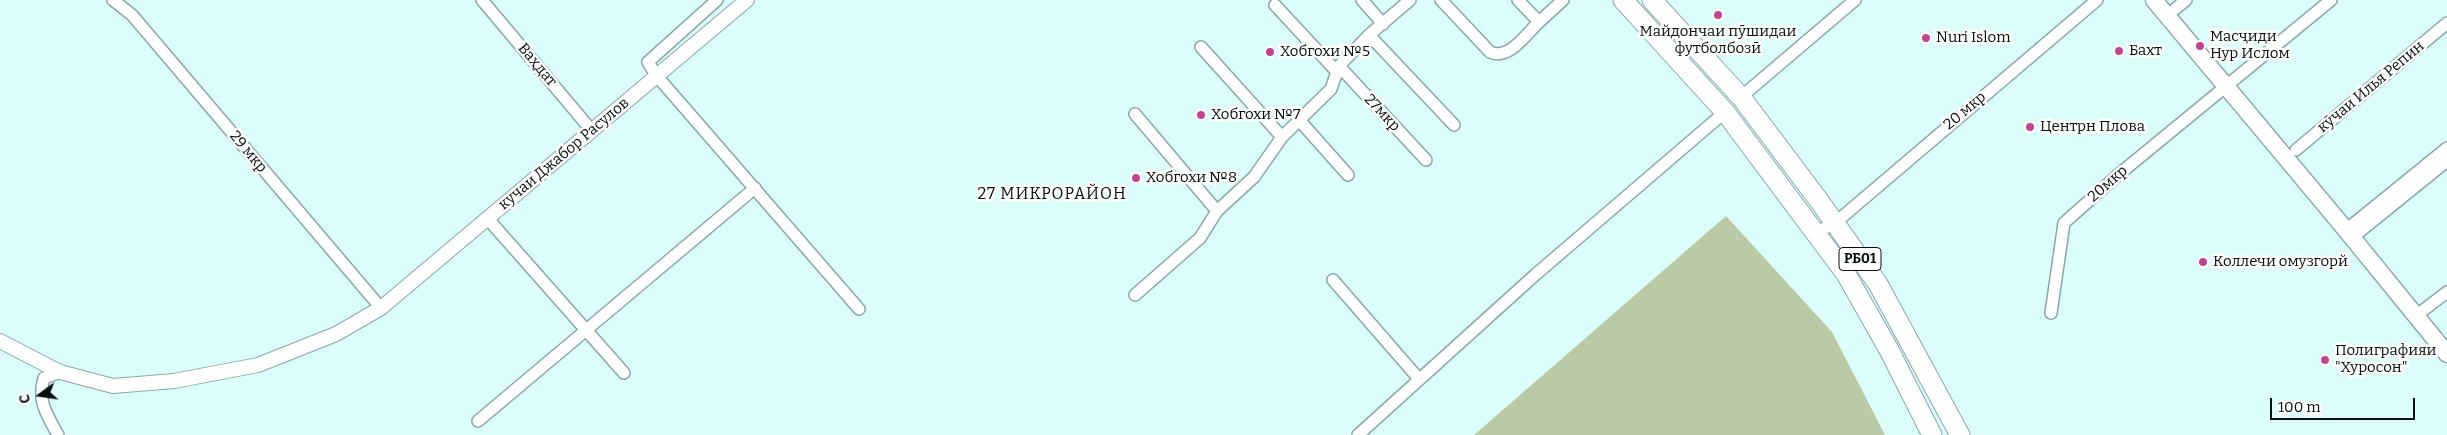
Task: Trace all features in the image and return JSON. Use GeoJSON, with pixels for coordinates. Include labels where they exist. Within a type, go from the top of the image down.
{"type":"FeatureCollection","features":[{"type":"Feature","properties":{"kind":"highway","name":"РБ01"},"geometry":{"type":"LineString","coordinates":[[1623,0],[1725,112],[1846,274],[1889,350],[1932,435]]}},
{"type":"Feature","properties":{"kind":"highway","name":"РБ01"},"geometry":{"type":"LineString","coordinates":[[1652,0],[1741,97],[1878,284],[1960,435]]}},
{"type":"Feature","properties":{"kind":"main road"},"geometry":{"type":"LineString","coordinates":[[2154,0],[2229,85],[2447,354]]}},
{"type":"Feature","properties":{"kind":"street","name":"29 мкр"},"geometry":{"type":"LineString","coordinates":[[113,0],[132,15],[381,308]]}},
{"type":"Feature","properties":{"kind":"street","name":"Ваҳдат"},"geometry":{"type":"LineString","coordinates":[[482,0],[592,131]]}},
{"type":"Feature","properties":{"kind":"street"},"geometry":{"type":"LineString","coordinates":[[717,0],[648,62],[656,76],[858,309]]}},
{"type":"Feature","properties":{"kind":"street","name":"кучаи Джабор Расулов"},"geometry":{"type":"LineString","coordinates":[[0,341],[60,372],[113,386],[174,381],[258,365],[336,334],[381,308],[747,0]]}},
{"type":"Feature","properties":{"kind":"street"},"geometry":{"type":"LineString","coordinates":[[1362,0],[1383,24]]}},
{"type":"Feature","properties":{"kind":"street"},"geometry":{"type":"LineString","coordinates":[[1135,295],[1200,238],[1217,211],[1254,176],[1282,137],[1331,89],[1338,69],[1369,35],[1410,0]]}},
{"type":"Feature","properties":{"kind":"street"},"geometry":{"type":"LineString","coordinates":[[1441,0],[1490,52],[1496,55],[1508,52],[1563,0]]}},
{"type":"Feature","properties":{"kind":"street"},"geometry":{"type":"LineString","coordinates":[[1518,0],[1539,22]]}},
{"type":"Feature","properties":{"kind":"street"},"geometry":{"type":"LineString","coordinates":[[1741,97],[1855,0]]}},
{"type":"Feature","properties":{"kind":"street","name":"20 мкр"},"geometry":{"type":"LineString","coordinates":[[1815,233],[1834,223],[2097,0]]}},
{"type":"Feature","properties":{"kind":"street"},"geometry":{"type":"LineString","coordinates":[[2175,9],[2186,0]]}},
{"type":"Feature","properties":{"kind":"street","name":"20мкр"},"geometry":{"type":"LineString","coordinates":[[2051,313],[2064,223],[2118,174],[2331,0]]}},
{"type":"Feature","properties":{"kind":"street","name":"27мкр"},"geometry":{"type":"LineString","coordinates":[[1275,5],[1426,160]]}},
{"type":"Feature","properties":{"kind":"street","name":"кӯчаи Илья Репин"},"geometry":{"type":"LineString","coordinates":[[2296,150],[2447,24]]}},
{"type":"Feature","properties":{"kind":"street"},"geometry":{"type":"LineString","coordinates":[[1369,35],[1454,125]]}},
{"type":"Feature","properties":{"kind":"street"},"geometry":{"type":"LineString","coordinates":[[1201,47],[1282,137]]}},
{"type":"Feature","properties":{"kind":"street"},"geometry":{"type":"LineString","coordinates":[[1358,435],[1725,112]]}},
{"type":"Feature","properties":{"kind":"street"},"geometry":{"type":"LineString","coordinates":[[1135,114],[1217,211]]}},
{"type":"Feature","properties":{"kind":"street"},"geometry":{"type":"LineString","coordinates":[[1300,121],[1348,175]]}},
{"type":"Feature","properties":{"kind":"street"},"geometry":{"type":"LineString","coordinates":[[2350,233],[2447,148]]}},
{"type":"Feature","properties":{"kind":"street"},"geometry":{"type":"LineString","coordinates":[[2350,233],[2447,161]]}},
{"type":"Feature","properties":{"kind":"street"},"geometry":{"type":"LineString","coordinates":[[478,421],[755,188]]}},
{"type":"Feature","properties":{"kind":"street"},"geometry":{"type":"LineString","coordinates":[[488,219],[624,373]]}},
{"type":"Feature","properties":{"kind":"street"},"geometry":{"type":"LineString","coordinates":[[1333,280],[1420,379]]}},
{"type":"Feature","properties":{"kind":"street"},"geometry":{"type":"LineString","coordinates":[[2417,315],[2447,292]]}},
{"type":"Feature","properties":{"kind":"street"},"geometry":{"type":"LineString","coordinates":[[58,435],[43,410],[40,391],[44,378],[60,372]]}},
{"type":"Feature","properties":{"kind":"green space"},"geometry":{"type":"Polygon","coordinates":[[[1726,216],[1832,332],[1885,435],[1474,435],[1726,216]]]}},
{"type":"Feature","properties":{"kind":"place","name":"Майдончаи пӯшидаи футболбозӣ"},"geometry":{"type":"Point","coordinates":[1718,15]}},
{"type":"Feature","properties":{"kind":"place","name":"Nuri Islom"},"geometry":{"type":"Point","coordinates":[1926,38]}},
{"type":"Feature","properties":{"kind":"place","name":"Масҷиди Нур Ислом"},"geometry":{"type":"Point","coordinates":[2200,46]}},
{"type":"Feature","properties":{"kind":"place","name":"Бахт"},"geometry":{"type":"Point","coordinates":[2119,51]}},
{"type":"Feature","properties":{"kind":"place","name":"Хобгохи №5"},"geometry":{"type":"Point","coordinates":[1270,52]}},
{"type":"Feature","properties":{"kind":"place","name":"Хобгохи №7"},"geometry":{"type":"Point","coordinates":[1201,115]}},
{"type":"Feature","properties":{"kind":"place","name":"Центрн Плова"},"geometry":{"type":"Point","coordinates":[2030,127]}},
{"type":"Feature","properties":{"kind":"place","name":"Хобгохи №8"},"geometry":{"type":"Point","coordinates":[1136,178]}},
{"type":"Feature","properties":{"kind":"place","name":"Коллечи омузгорй"},"geometry":{"type":"Point","coordinates":[2203,262]}},
{"type":"Feature","properties":{"kind":"place","name":"Полиграфияи \"Хуросон\""},"geometry":{"type":"Point","coordinates":[2325,360]}},
{"type":"Feature","properties":{"kind":"district","name":"27 МИКРОРАЙОН"},"geometry":{"type":"Point","coordinates":[1052,195]}}]}
